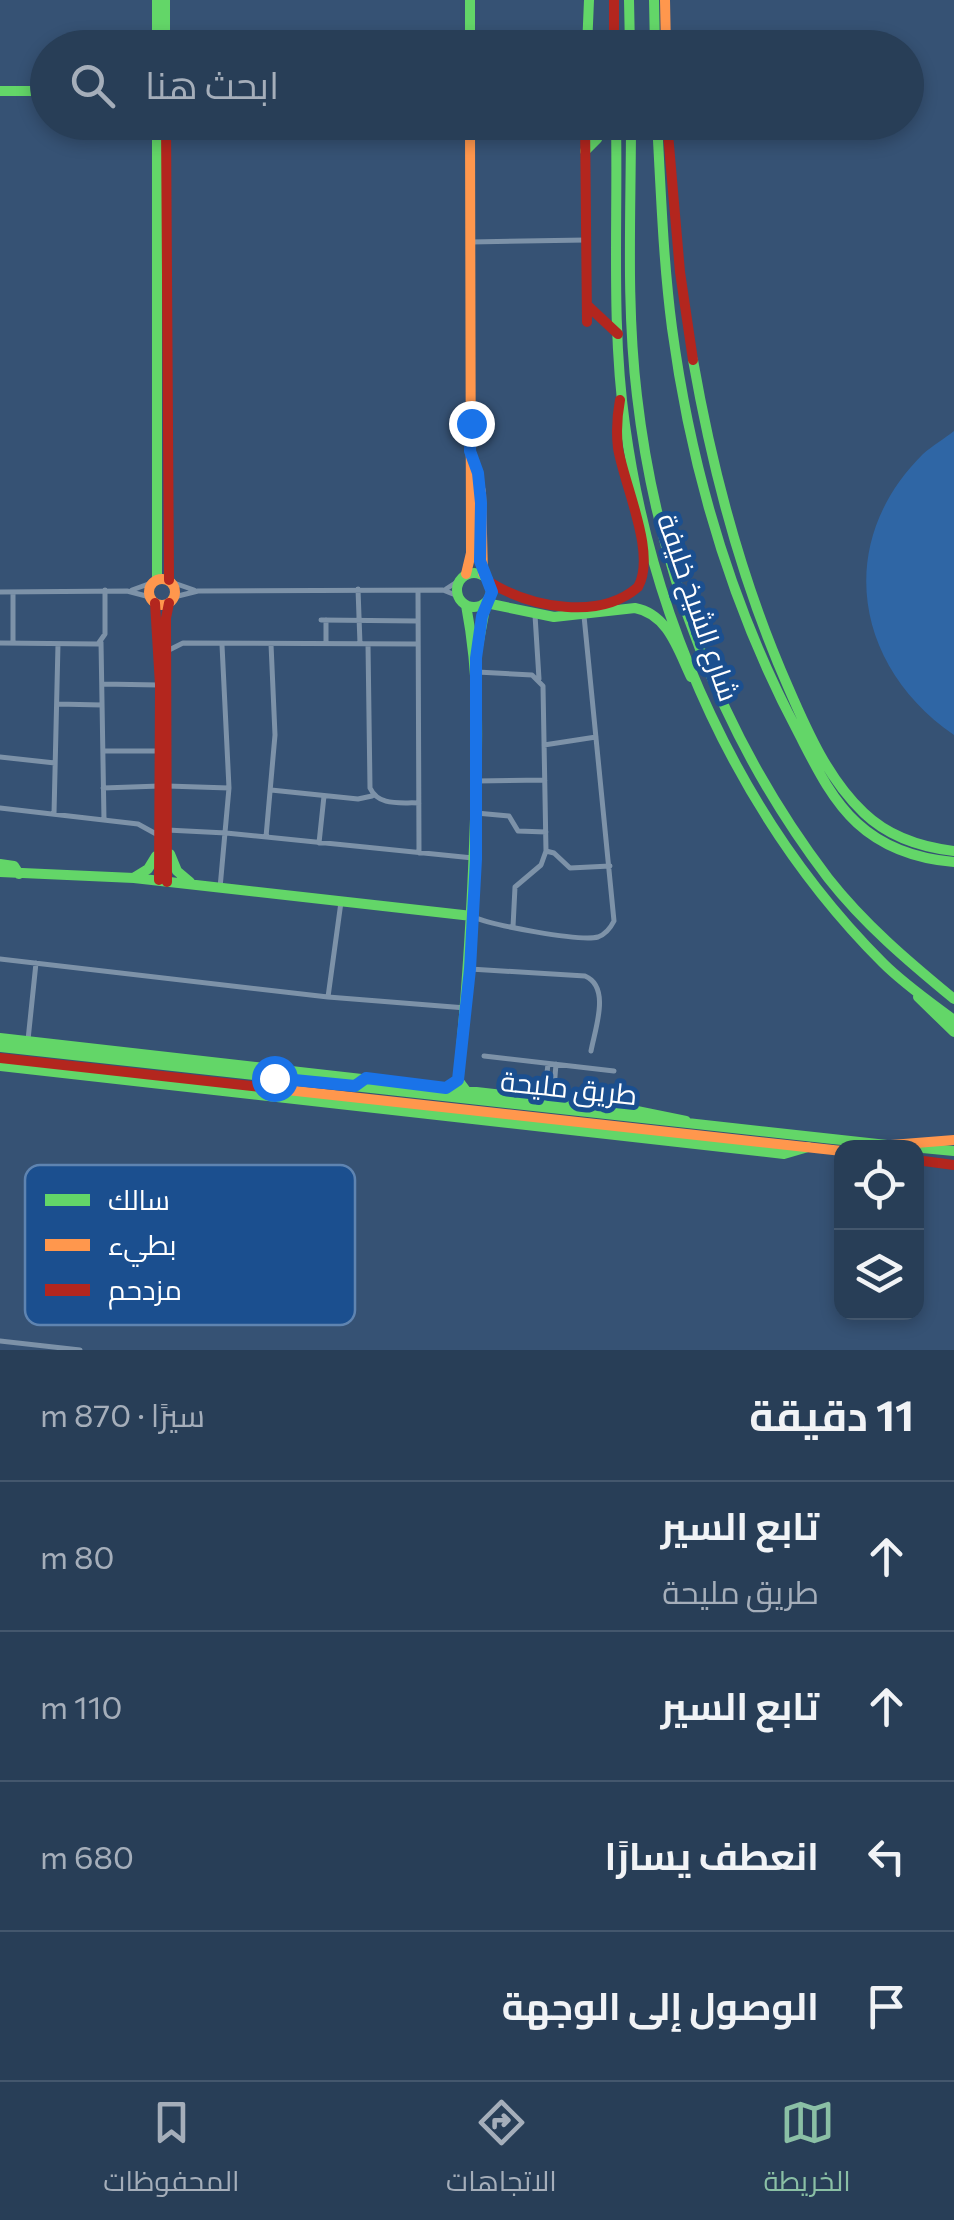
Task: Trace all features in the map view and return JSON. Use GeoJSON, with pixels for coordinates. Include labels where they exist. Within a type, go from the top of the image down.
{"type":"FeatureCollection","features":[{"type":"Feature","properties":{"kind":"main road"},"geometry":{"type":"LineString","coordinates":[[157,0],[157,30]]}},
{"type":"Feature","properties":{"kind":"main road"},"geometry":{"type":"LineString","coordinates":[[165,0],[165,30]]}},
{"type":"Feature","properties":{"kind":"main road"},"geometry":{"type":"LineString","coordinates":[[470,0],[470,30]]}},
{"type":"Feature","properties":{"kind":"main road"},"geometry":{"type":"LineString","coordinates":[[588,30],[589,0]]}},
{"type":"Feature","properties":{"kind":"main road"},"geometry":{"type":"LineString","coordinates":[[614,0],[614,30]]}},
{"type":"Feature","properties":{"kind":"main road"},"geometry":{"type":"LineString","coordinates":[[629,0],[630,30]]}},
{"type":"Feature","properties":{"kind":"main road"},"geometry":{"type":"LineString","coordinates":[[654,0],[654,30]]}},
{"type":"Feature","properties":{"kind":"main road"},"geometry":{"type":"LineString","coordinates":[[665,0],[666,30]]}},
{"type":"Feature","properties":{"kind":"main road"},"geometry":{"type":"LineString","coordinates":[[0,91],[30,91]]}},
{"type":"Feature","properties":{"kind":"main road"},"geometry":{"type":"LineString","coordinates":[[158,140],[163,581],[172,600],[166,631],[163,881]]}},
{"type":"Feature","properties":{"kind":"main road"},"geometry":{"type":"LineString","coordinates":[[166,140],[163,581],[153,600],[164,786],[160,812],[174,868],[194,885]]}},
{"type":"Feature","properties":{"kind":"main road"},"geometry":{"type":"LineString","coordinates":[[467,1092],[458,1080],[476,859],[477,672],[462,600],[463,577],[471,553],[470,140]]}},
{"type":"Feature","properties":{"kind":"main road"},"geometry":{"type":"LineString","coordinates":[[584,140],[588,322],[601,316]]}},
{"type":"Feature","properties":{"kind":"main road"},"geometry":{"type":"LineString","coordinates":[[584,151],[596,140]]}},
{"type":"Feature","properties":{"kind":"main road","name":"شارع الشيخ خليفة"},"geometry":{"type":"LineString","coordinates":[[616,140],[618,334],[630,454],[656,568],[702,693],[738,768],[791,850],[862,940],[916,991],[954,1020]]}},
{"type":"Feature","properties":{"kind":"main road","name":"شارع الشيخ خليفة"},"geometry":{"type":"LineString","coordinates":[[631,140],[638,397],[661,530],[696,637],[743,745],[803,842],[877,931],[954,999]]}},
{"type":"Feature","properties":{"kind":"main road"},"geometry":{"type":"LineString","coordinates":[[665,140],[671,303],[679,372],[724,556],[756,645],[790,720],[854,820],[898,850],[954,862]]}},
{"type":"Feature","properties":{"kind":"main road"},"geometry":{"type":"LineString","coordinates":[[666,140],[689,339],[707,438],[734,552],[760,624],[801,716],[840,784],[862,811],[904,839],[932,849],[954,851]]}},
{"type":"Feature","properties":{"kind":"main road"},"geometry":{"type":"LineString","coordinates":[[671,303],[679,337],[689,339]]}},
{"type":"Feature","properties":{"kind":"main road"},"geometry":{"type":"LineString","coordinates":[[587,306],[618,334]]}},
{"type":"Feature","properties":{"kind":"main road"},"geometry":{"type":"LineString","coordinates":[[463,577],[486,579],[518,598],[562,606],[607,602],[640,586],[644,570],[642,551],[615,434],[622,396]]}},
{"type":"Feature","properties":{"kind":"main road"},"geometry":{"type":"LineString","coordinates":[[470,451],[480,481],[486,579],[492,592],[486,603],[476,658]]}},
{"type":"Feature","properties":{"kind":"main road"},"geometry":{"type":"LineString","coordinates":[[153,600],[172,600]]}},
{"type":"Feature","properties":{"kind":"main road"},"geometry":{"type":"LineString","coordinates":[[462,600],[474,607],[504,604],[535,615],[584,616],[635,608],[652,612],[666,625],[702,693]]}},
{"type":"Feature","properties":{"kind":"main road"},"geometry":{"type":"LineString","coordinates":[[134,878],[154,862],[164,834]]}},
{"type":"Feature","properties":{"kind":"main road"},"geometry":{"type":"LineString","coordinates":[[0,868],[19,874],[134,878],[472,916]]}},
{"type":"Feature","properties":{"kind":"main road"},"geometry":{"type":"LineString","coordinates":[[916,991],[926,1007],[954,1032]]}},
{"type":"Feature","properties":{"kind":"main road"},"geometry":{"type":"LineString","coordinates":[[0,1038],[656,1113],[690,1123]]}},
{"type":"Feature","properties":{"kind":"main road","name":"طريق مليحة"},"geometry":{"type":"LineString","coordinates":[[0,1047],[845,1140]]}},
{"type":"Feature","properties":{"kind":"main road","name":"طريق مليحة"},"geometry":{"type":"LineString","coordinates":[[0,1062],[834,1150]]}},
{"type":"Feature","properties":{"kind":"main road"},"geometry":{"type":"LineString","coordinates":[[262,1067],[274,1078]]}},
{"type":"Feature","properties":{"kind":"main road"},"geometry":{"type":"LineString","coordinates":[[355,1086],[366,1078]]}},
{"type":"Feature","properties":{"kind":"main road"},"geometry":{"type":"LineString","coordinates":[[446,1088],[458,1080]]}},
{"type":"Feature","properties":{"kind":"main road"},"geometry":{"type":"LineString","coordinates":[[924,1142],[954,1140]]}},
{"type":"Feature","properties":{"kind":"main road","name":"طريق مليحة"},"geometry":{"type":"LineString","coordinates":[[924,1148],[954,1151]]}},
{"type":"Feature","properties":{"kind":"main road"},"geometry":{"type":"LineString","coordinates":[[924,1161],[954,1165]]}},
{"type":"Feature","properties":{"kind":"street"},"geometry":{"type":"LineString","coordinates":[[471,242],[586,240]]}},
{"type":"Feature","properties":{"kind":"street"},"geometry":{"type":"LineString","coordinates":[[444,590],[463,577]]}},
{"type":"Feature","properties":{"kind":"street"},"geometry":{"type":"LineString","coordinates":[[128,591],[163,581],[197,591],[444,590],[462,600]]}},
{"type":"Feature","properties":{"kind":"street"},"geometry":{"type":"LineString","coordinates":[[104,820],[101,642],[105,634],[105,590]]}},
{"type":"Feature","properties":{"kind":"street"},"geometry":{"type":"LineString","coordinates":[[358,590],[360,644]]}},
{"type":"Feature","properties":{"kind":"street"},"geometry":{"type":"LineString","coordinates":[[418,590],[419,853]]}},
{"type":"Feature","properties":{"kind":"street"},"geometry":{"type":"LineString","coordinates":[[0,592],[128,591],[153,600]]}},
{"type":"Feature","properties":{"kind":"street"},"geometry":{"type":"LineString","coordinates":[[172,600],[197,591]]}},
{"type":"Feature","properties":{"kind":"street"},"geometry":{"type":"LineString","coordinates":[[13,592],[13,643]]}},
{"type":"Feature","properties":{"kind":"street"},"geometry":{"type":"LineString","coordinates":[[513,927],[517,883],[540,865],[546,851],[542,686],[535,615]]}},
{"type":"Feature","properties":{"kind":"street"},"geometry":{"type":"LineString","coordinates":[[472,916],[513,927],[589,938],[604,934],[615,916],[584,616]]}},
{"type":"Feature","properties":{"kind":"street"},"geometry":{"type":"LineString","coordinates":[[326,643],[323,620],[418,621]]}},
{"type":"Feature","properties":{"kind":"street"},"geometry":{"type":"LineString","coordinates":[[166,631],[182,643]]}},
{"type":"Feature","properties":{"kind":"street"},"geometry":{"type":"LineString","coordinates":[[0,643],[89,646],[101,642]]}},
{"type":"Feature","properties":{"kind":"street"},"geometry":{"type":"LineString","coordinates":[[166,651],[182,643],[418,644]]}},
{"type":"Feature","properties":{"kind":"street"},"geometry":{"type":"LineString","coordinates":[[54,814],[58,644]]}},
{"type":"Feature","properties":{"kind":"street"},"geometry":{"type":"LineString","coordinates":[[266,837],[275,722],[271,644]]}},
{"type":"Feature","properties":{"kind":"street"},"geometry":{"type":"LineString","coordinates":[[368,644],[370,784],[374,796],[384,802],[419,803]]}},
{"type":"Feature","properties":{"kind":"street"},"geometry":{"type":"LineString","coordinates":[[220,888],[229,788],[222,645]]}},
{"type":"Feature","properties":{"kind":"street"},"geometry":{"type":"LineString","coordinates":[[477,672],[528,674],[539,679]]}},
{"type":"Feature","properties":{"kind":"street"},"geometry":{"type":"LineString","coordinates":[[102,684],[160,684]]}},
{"type":"Feature","properties":{"kind":"street"},"geometry":{"type":"LineString","coordinates":[[56,704],[102,705]]}},
{"type":"Feature","properties":{"kind":"street"},"geometry":{"type":"LineString","coordinates":[[544,746],[596,737]]}},
{"type":"Feature","properties":{"kind":"street"},"geometry":{"type":"LineString","coordinates":[[103,751],[160,751]]}},
{"type":"Feature","properties":{"kind":"street"},"geometry":{"type":"LineString","coordinates":[[0,758],[55,762]]}},
{"type":"Feature","properties":{"kind":"street"},"geometry":{"type":"LineString","coordinates":[[476,781],[545,780]]}},
{"type":"Feature","properties":{"kind":"street"},"geometry":{"type":"LineString","coordinates":[[104,788],[229,788]]}},
{"type":"Feature","properties":{"kind":"street"},"geometry":{"type":"LineString","coordinates":[[271,790],[362,799],[374,796]]}},
{"type":"Feature","properties":{"kind":"street"},"geometry":{"type":"LineString","coordinates":[[319,842],[324,796]]}},
{"type":"Feature","properties":{"kind":"street"},"geometry":{"type":"LineString","coordinates":[[0,808],[138,824],[164,834],[226,833],[476,859]]}},
{"type":"Feature","properties":{"kind":"street"},"geometry":{"type":"LineString","coordinates":[[138,824],[160,812]]}},
{"type":"Feature","properties":{"kind":"street"},"geometry":{"type":"LineString","coordinates":[[476,813],[509,816],[518,831],[546,832]]}},
{"type":"Feature","properties":{"kind":"street"},"geometry":{"type":"LineString","coordinates":[[546,851],[570,868],[610,866]]}},
{"type":"Feature","properties":{"kind":"street"},"geometry":{"type":"LineString","coordinates":[[328,996],[341,902]]}},
{"type":"Feature","properties":{"kind":"street"},"geometry":{"type":"LineString","coordinates":[[0,960],[466,1008]]}},
{"type":"Feature","properties":{"kind":"street"},"geometry":{"type":"LineString","coordinates":[[28,1041],[36,963]]}},
{"type":"Feature","properties":{"kind":"street"},"geometry":{"type":"LineString","coordinates":[[470,969],[585,976],[594,980],[600,992],[591,1051]]}},
{"type":"Feature","properties":{"kind":"street"},"geometry":{"type":"LineString","coordinates":[[484,1056],[614,1071]]}},
{"type":"Feature","properties":{"kind":"street"},"geometry":{"type":"LineString","coordinates":[[548,1100],[552,1064]]}},
{"type":"Feature","properties":{"kind":"street"},"geometry":{"type":"LineString","coordinates":[[0,1340],[80,1350]]}},
{"type":"Feature","properties":{"kind":"shaded area"},"geometry":{"type":"Polygon","coordinates":[[[954,431],[954,735],[921,707],[895,675],[877,640],[868,602],[867,564],[876,526],[894,489],[923,454],[954,431]]]}},
{"type":"Feature","properties":{"kind":"traffic: fast"},"geometry":{"type":"LineString","coordinates":[[157,0],[157,30]]}},
{"type":"Feature","properties":{"kind":"traffic: fast"},"geometry":{"type":"LineString","coordinates":[[165,0],[165,30]]}},
{"type":"Feature","properties":{"kind":"traffic: fast"},"geometry":{"type":"LineString","coordinates":[[470,0],[470,30]]}},
{"type":"Feature","properties":{"kind":"traffic: fast"},"geometry":{"type":"LineString","coordinates":[[588,30],[589,0]]}},
{"type":"Feature","properties":{"kind":"traffic: fast"},"geometry":{"type":"LineString","coordinates":[[629,0],[630,30]]}},
{"type":"Feature","properties":{"kind":"traffic: fast"},"geometry":{"type":"LineString","coordinates":[[654,0],[655,30]]}},
{"type":"Feature","properties":{"kind":"traffic: fast"},"geometry":{"type":"LineString","coordinates":[[0,91],[30,91]]}},
{"type":"Feature","properties":{"kind":"traffic: fast"},"geometry":{"type":"LineString","coordinates":[[157,140],[157,580]]}},
{"type":"Feature","properties":{"kind":"traffic: fast"},"geometry":{"type":"LineString","coordinates":[[585,151],[596,140]]}},
{"type":"Feature","properties":{"kind":"traffic: fast"},"geometry":{"type":"LineString","coordinates":[[616,140],[617,312],[625,425],[638,499],[681,645],[746,783],[787,847],[832,907],[883,963],[954,1020]]}},
{"type":"Feature","properties":{"kind":"traffic: fast"},"geometry":{"type":"LineString","coordinates":[[631,140],[630,293],[637,396],[660,525],[700,650],[756,768],[828,878],[872,927],[954,999]]}},
{"type":"Feature","properties":{"kind":"traffic: fast"},"geometry":{"type":"LineString","coordinates":[[658,140],[666,276],[690,433],[718,537],[754,637],[811,758],[848,814],[890,846],[954,862]]}},
{"type":"Feature","properties":{"kind":"traffic: fast"},"geometry":{"type":"LineString","coordinates":[[693,360],[710,445],[743,568],[772,649],[812,739],[840,786],[884,829],[906,840],[954,851]]}},
{"type":"Feature","properties":{"kind":"traffic: fast"},"geometry":{"type":"LineString","coordinates":[[474,573],[486,578],[491,590],[486,602],[474,607],[462,602],[457,590],[462,578],[474,573]]}},
{"type":"Feature","properties":{"kind":"traffic: fast"},"geometry":{"type":"LineString","coordinates":[[478,646],[486,603],[554,617],[635,608],[664,625],[691,677]]}},
{"type":"Feature","properties":{"kind":"traffic: fast"},"geometry":{"type":"LineString","coordinates":[[466,605],[474,659],[477,738],[471,917],[458,1080],[467,1092]]}},
{"type":"Feature","properties":{"kind":"traffic: fast"},"geometry":{"type":"LineString","coordinates":[[170,854],[177,871],[190,882]]}},
{"type":"Feature","properties":{"kind":"traffic: fast"},"geometry":{"type":"LineString","coordinates":[[135,877],[148,869],[156,856]]}},
{"type":"Feature","properties":{"kind":"traffic: fast"},"geometry":{"type":"LineString","coordinates":[[0,864],[14,866],[19,874]]}},
{"type":"Feature","properties":{"kind":"traffic: fast"},"geometry":{"type":"LineString","coordinates":[[0,872],[134,878],[472,916]]}},
{"type":"Feature","properties":{"kind":"traffic: fast"},"geometry":{"type":"LineString","coordinates":[[918,997],[954,1032]]}},
{"type":"Feature","properties":{"kind":"traffic: fast"},"geometry":{"type":"LineString","coordinates":[[0,1038],[627,1109],[686,1121]]}},
{"type":"Feature","properties":{"kind":"traffic: fast"},"geometry":{"type":"LineString","coordinates":[[0,1047],[842,1140]]}},
{"type":"Feature","properties":{"kind":"traffic: fast"},"geometry":{"type":"LineString","coordinates":[[0,1066],[784,1154],[808,1147]]}},
{"type":"Feature","properties":{"kind":"traffic: fast"},"geometry":{"type":"LineString","coordinates":[[924,1148],[954,1151]]}},
{"type":"Feature","properties":{"kind":"traffic: slow"},"geometry":{"type":"LineString","coordinates":[[665,0],[666,30]]}},
{"type":"Feature","properties":{"kind":"traffic: slow"},"geometry":{"type":"LineString","coordinates":[[466,574],[471,553],[470,140]]}},
{"type":"Feature","properties":{"kind":"traffic: slow"},"geometry":{"type":"LineString","coordinates":[[472,455],[481,492],[483,574]]}},
{"type":"Feature","properties":{"kind":"traffic: slow"},"geometry":{"type":"LineString","coordinates":[[162,579],[171,583],[175,592],[171,601],[162,605],[153,601],[149,592],[153,583],[162,579]]}},
{"type":"Feature","properties":{"kind":"traffic: slow"},"geometry":{"type":"LineString","coordinates":[[269,1088],[834,1150]]}},
{"type":"Feature","properties":{"kind":"traffic: slow"},"geometry":{"type":"LineString","coordinates":[[924,1142],[954,1140]]}},
{"type":"Feature","properties":{"kind":"traffic: jam"},"geometry":{"type":"LineString","coordinates":[[614,0],[614,30]]}},
{"type":"Feature","properties":{"kind":"traffic: jam"},"geometry":{"type":"LineString","coordinates":[[166,140],[169,580]]}},
{"type":"Feature","properties":{"kind":"traffic: jam"},"geometry":{"type":"LineString","coordinates":[[585,140],[587,322]]}},
{"type":"Feature","properties":{"kind":"traffic: jam"},"geometry":{"type":"LineString","coordinates":[[669,140],[680,272],[693,360]]}},
{"type":"Feature","properties":{"kind":"traffic: jam"},"geometry":{"type":"LineString","coordinates":[[587,305],[618,334]]}},
{"type":"Feature","properties":{"kind":"traffic: jam"},"geometry":{"type":"LineString","coordinates":[[491,583],[525,599],[565,607],[604,604],[638,587],[644,557],[618,448],[620,400]]}},
{"type":"Feature","properties":{"kind":"traffic: jam"},"geometry":{"type":"LineString","coordinates":[[155,603],[160,685],[159,880]]}},
{"type":"Feature","properties":{"kind":"traffic: jam"},"geometry":{"type":"LineString","coordinates":[[167,882],[169,603]]}},
{"type":"Feature","properties":{"kind":"traffic: jam"},"geometry":{"type":"LineString","coordinates":[[0,1058],[269,1088]]}},
{"type":"Feature","properties":{"kind":"traffic: jam"},"geometry":{"type":"LineString","coordinates":[[924,1161],[954,1165]]}},
{"type":"Feature","properties":{"kind":"route"},"geometry":{"type":"LineString","coordinates":[[274,1078],[355,1086],[366,1078],[446,1088],[458,1080],[476,859],[476,658],[482,616],[492,592],[480,561],[481,503],[478,473],[470,451],[471,423]]}}]}
